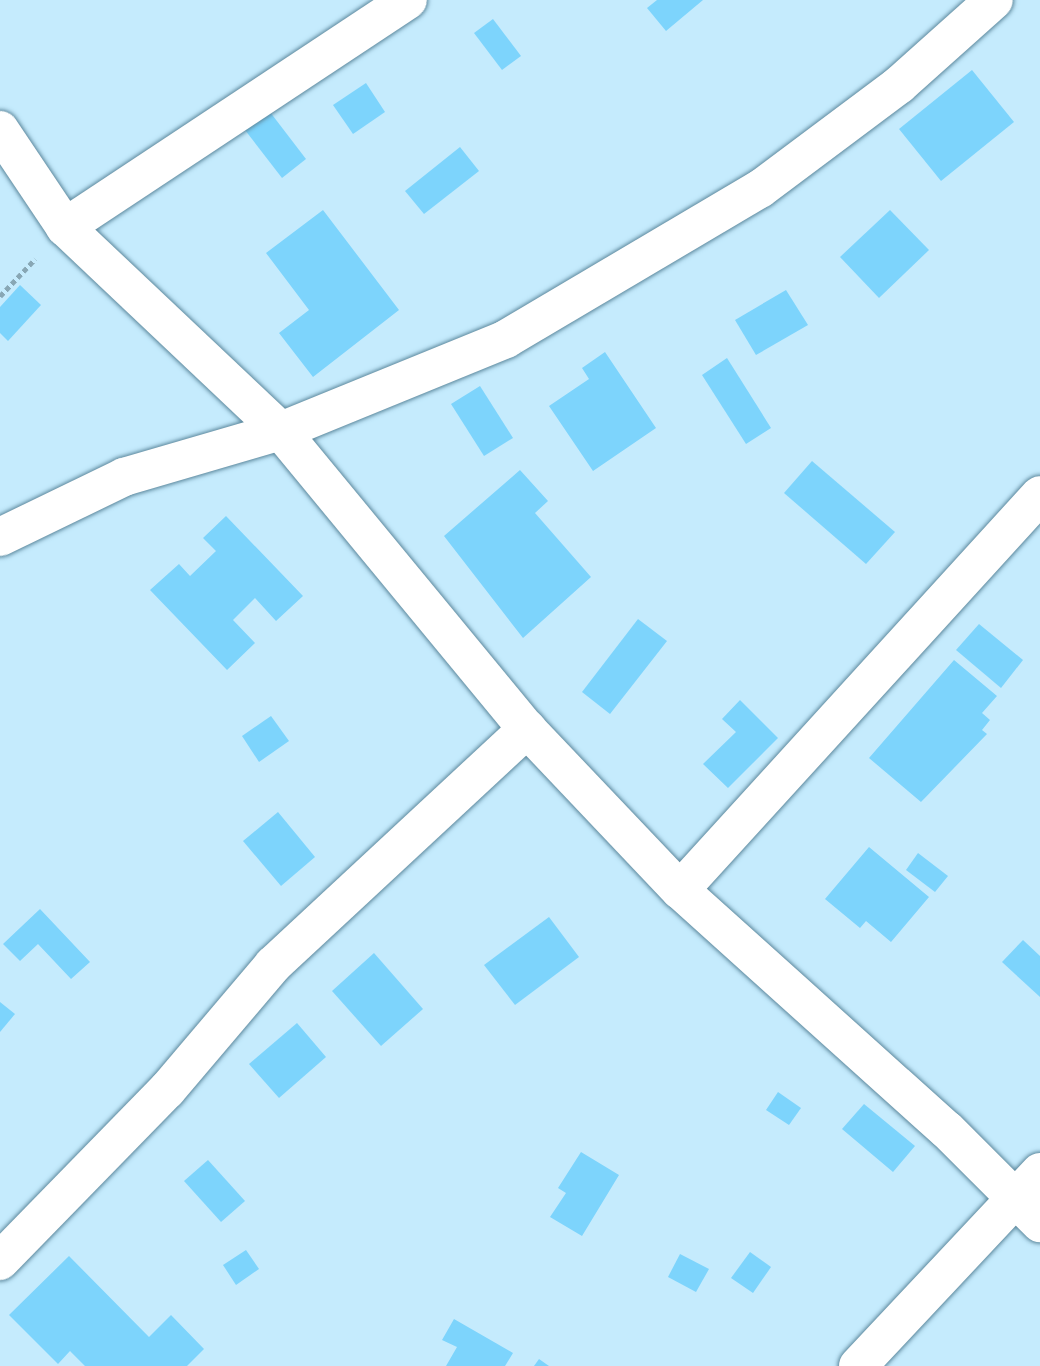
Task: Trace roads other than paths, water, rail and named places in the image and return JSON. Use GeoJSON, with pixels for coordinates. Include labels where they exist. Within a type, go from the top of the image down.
{"type":"FeatureCollection","features":[{"type":"Feature","properties":{"kind":"street"},"geometry":{"type":"LineString","coordinates":[[65,227],[408,0]]}},
{"type":"Feature","properties":{"kind":"street"},"geometry":{"type":"LineString","coordinates":[[0,537],[124,477],[281,431],[506,339],[760,189],[899,85],[994,0]]}},
{"type":"Feature","properties":{"kind":"street"},"geometry":{"type":"LineString","coordinates":[[0,130],[65,227],[281,431],[527,729],[680,890],[947,1130],[1027,1212]]}},
{"type":"Feature","properties":{"kind":"street"},"geometry":{"type":"LineString","coordinates":[[680,890],[1040,495]]}},
{"type":"Feature","properties":{"kind":"street"},"geometry":{"type":"LineString","coordinates":[[0,1261],[167,1090],[274,965],[527,729]]}},
{"type":"Feature","properties":{"kind":"street"},"geometry":{"type":"LineString","coordinates":[[858,1366],[1027,1212],[1040,1172]]}}]}
